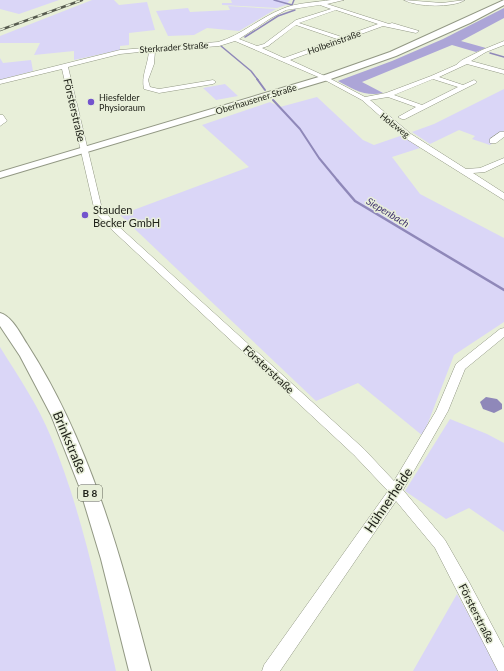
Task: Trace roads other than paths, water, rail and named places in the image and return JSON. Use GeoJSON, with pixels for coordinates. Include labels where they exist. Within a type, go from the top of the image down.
{"type":"FeatureCollection","features":[{"type":"Feature","properties":{"kind":"main road","name":"Oberhausener Straße"},"geometry":{"type":"LineString","coordinates":[[0,175],[325,78],[392,54],[466,21],[504,2]]}},
{"type":"Feature","properties":{"kind":"main road","name":"Brinkstraße"},"geometry":{"type":"LineString","coordinates":[[0,317],[9,328],[34,368],[59,413],[85,477],[104,534],[140,671]]}},
{"type":"Feature","properties":{"kind":"street","name":"Sterkrader Straße"},"geometry":{"type":"LineString","coordinates":[[0,82],[106,54],[210,45],[235,39],[277,12],[290,8],[341,0]]}},
{"type":"Feature","properties":{"kind":"street"},"geometry":{"type":"LineString","coordinates":[[407,0],[449,4],[457,3],[462,0]]}},
{"type":"Feature","properties":{"kind":"street"},"geometry":{"type":"LineString","coordinates":[[321,4],[335,10],[381,23],[397,23],[392,25],[416,31]]}},
{"type":"Feature","properties":{"kind":"street"},"geometry":{"type":"LineString","coordinates":[[257,48],[266,45],[304,18],[335,10]]}},
{"type":"Feature","properties":{"kind":"street"},"geometry":{"type":"LineString","coordinates":[[295,23],[343,39]]}},
{"type":"Feature","properties":{"kind":"street","name":"Holbeinstraße"},"geometry":{"type":"LineString","coordinates":[[285,60],[343,39],[381,23]]}},
{"type":"Feature","properties":{"kind":"street","name":"Holzweg"},"geometry":{"type":"LineString","coordinates":[[235,39],[325,78],[364,99],[408,136],[504,197]]}},
{"type":"Feature","properties":{"kind":"street"},"geometry":{"type":"LineString","coordinates":[[364,99],[388,95],[433,77],[458,66],[464,61],[480,53],[504,43]]}},
{"type":"Feature","properties":{"kind":"street"},"geometry":{"type":"LineString","coordinates":[[152,49],[151,64],[145,80],[147,89],[159,91],[213,82]]}},
{"type":"Feature","properties":{"kind":"street"},"geometry":{"type":"LineString","coordinates":[[464,61],[504,72]]}},
{"type":"Feature","properties":{"kind":"street","name":"Försterstraße"},"geometry":{"type":"LineString","coordinates":[[64,65],[98,210],[113,226],[359,452],[395,490],[440,544],[504,665]]}},
{"type":"Feature","properties":{"kind":"street"},"geometry":{"type":"LineString","coordinates":[[433,77],[463,87]]}},
{"type":"Feature","properties":{"kind":"street"},"geometry":{"type":"LineString","coordinates":[[402,117],[474,82]]}},
{"type":"Feature","properties":{"kind":"street"},"geometry":{"type":"LineString","coordinates":[[388,95],[422,107]]}},
{"type":"Feature","properties":{"kind":"street"},"geometry":{"type":"LineString","coordinates":[[0,117],[3,121],[0,124]]}},
{"type":"Feature","properties":{"kind":"street"},"geometry":{"type":"LineString","coordinates":[[492,141],[504,134]]}},
{"type":"Feature","properties":{"kind":"street"},"geometry":{"type":"LineString","coordinates":[[464,172],[482,170],[504,160]]}},
{"type":"Feature","properties":{"kind":"street","name":"Hühnerheide"},"geometry":{"type":"LineString","coordinates":[[270,671],[390,499],[431,432],[442,411],[460,367],[504,331]]}},
{"type":"Feature","properties":{"kind":"waterway"},"geometry":{"type":"LineString","coordinates":[[274,0],[292,5],[294,0]]}},
{"type":"Feature","properties":{"kind":"waterway","name":"Siepenbach"},"geometry":{"type":"LineString","coordinates":[[245,37],[278,16],[295,10]]}},
{"type":"Feature","properties":{"kind":"waterway","name":"Siepenbach"},"geometry":{"type":"LineString","coordinates":[[221,46],[251,71],[258,80]]}},
{"type":"Feature","properties":{"kind":"waterway"},"geometry":{"type":"LineString","coordinates":[[490,53],[504,57]]}},
{"type":"Feature","properties":{"kind":"waterway","name":"Siepenbach"},"geometry":{"type":"LineString","coordinates":[[257,79],[265,90]]}},
{"type":"Feature","properties":{"kind":"waterway","name":"Siepenbach"},"geometry":{"type":"LineString","coordinates":[[273,100],[300,129],[319,158],[338,181]]}},
{"type":"Feature","properties":{"kind":"waterway","name":"Siepenbach"},"geometry":{"type":"LineString","coordinates":[[337,180],[355,201],[504,290]]}},
{"type":"Feature","properties":{"kind":"railway"},"geometry":{"type":"LineString","coordinates":[[0,30],[82,0]]}},
{"type":"Feature","properties":{"kind":"place","name":"Hiesfelder Physioraum"},"geometry":{"type":"Point","coordinates":[91,102]}},
{"type":"Feature","properties":{"kind":"place","name":"Stauden Becker GmbH"},"geometry":{"type":"Point","coordinates":[85,215]}}]}
